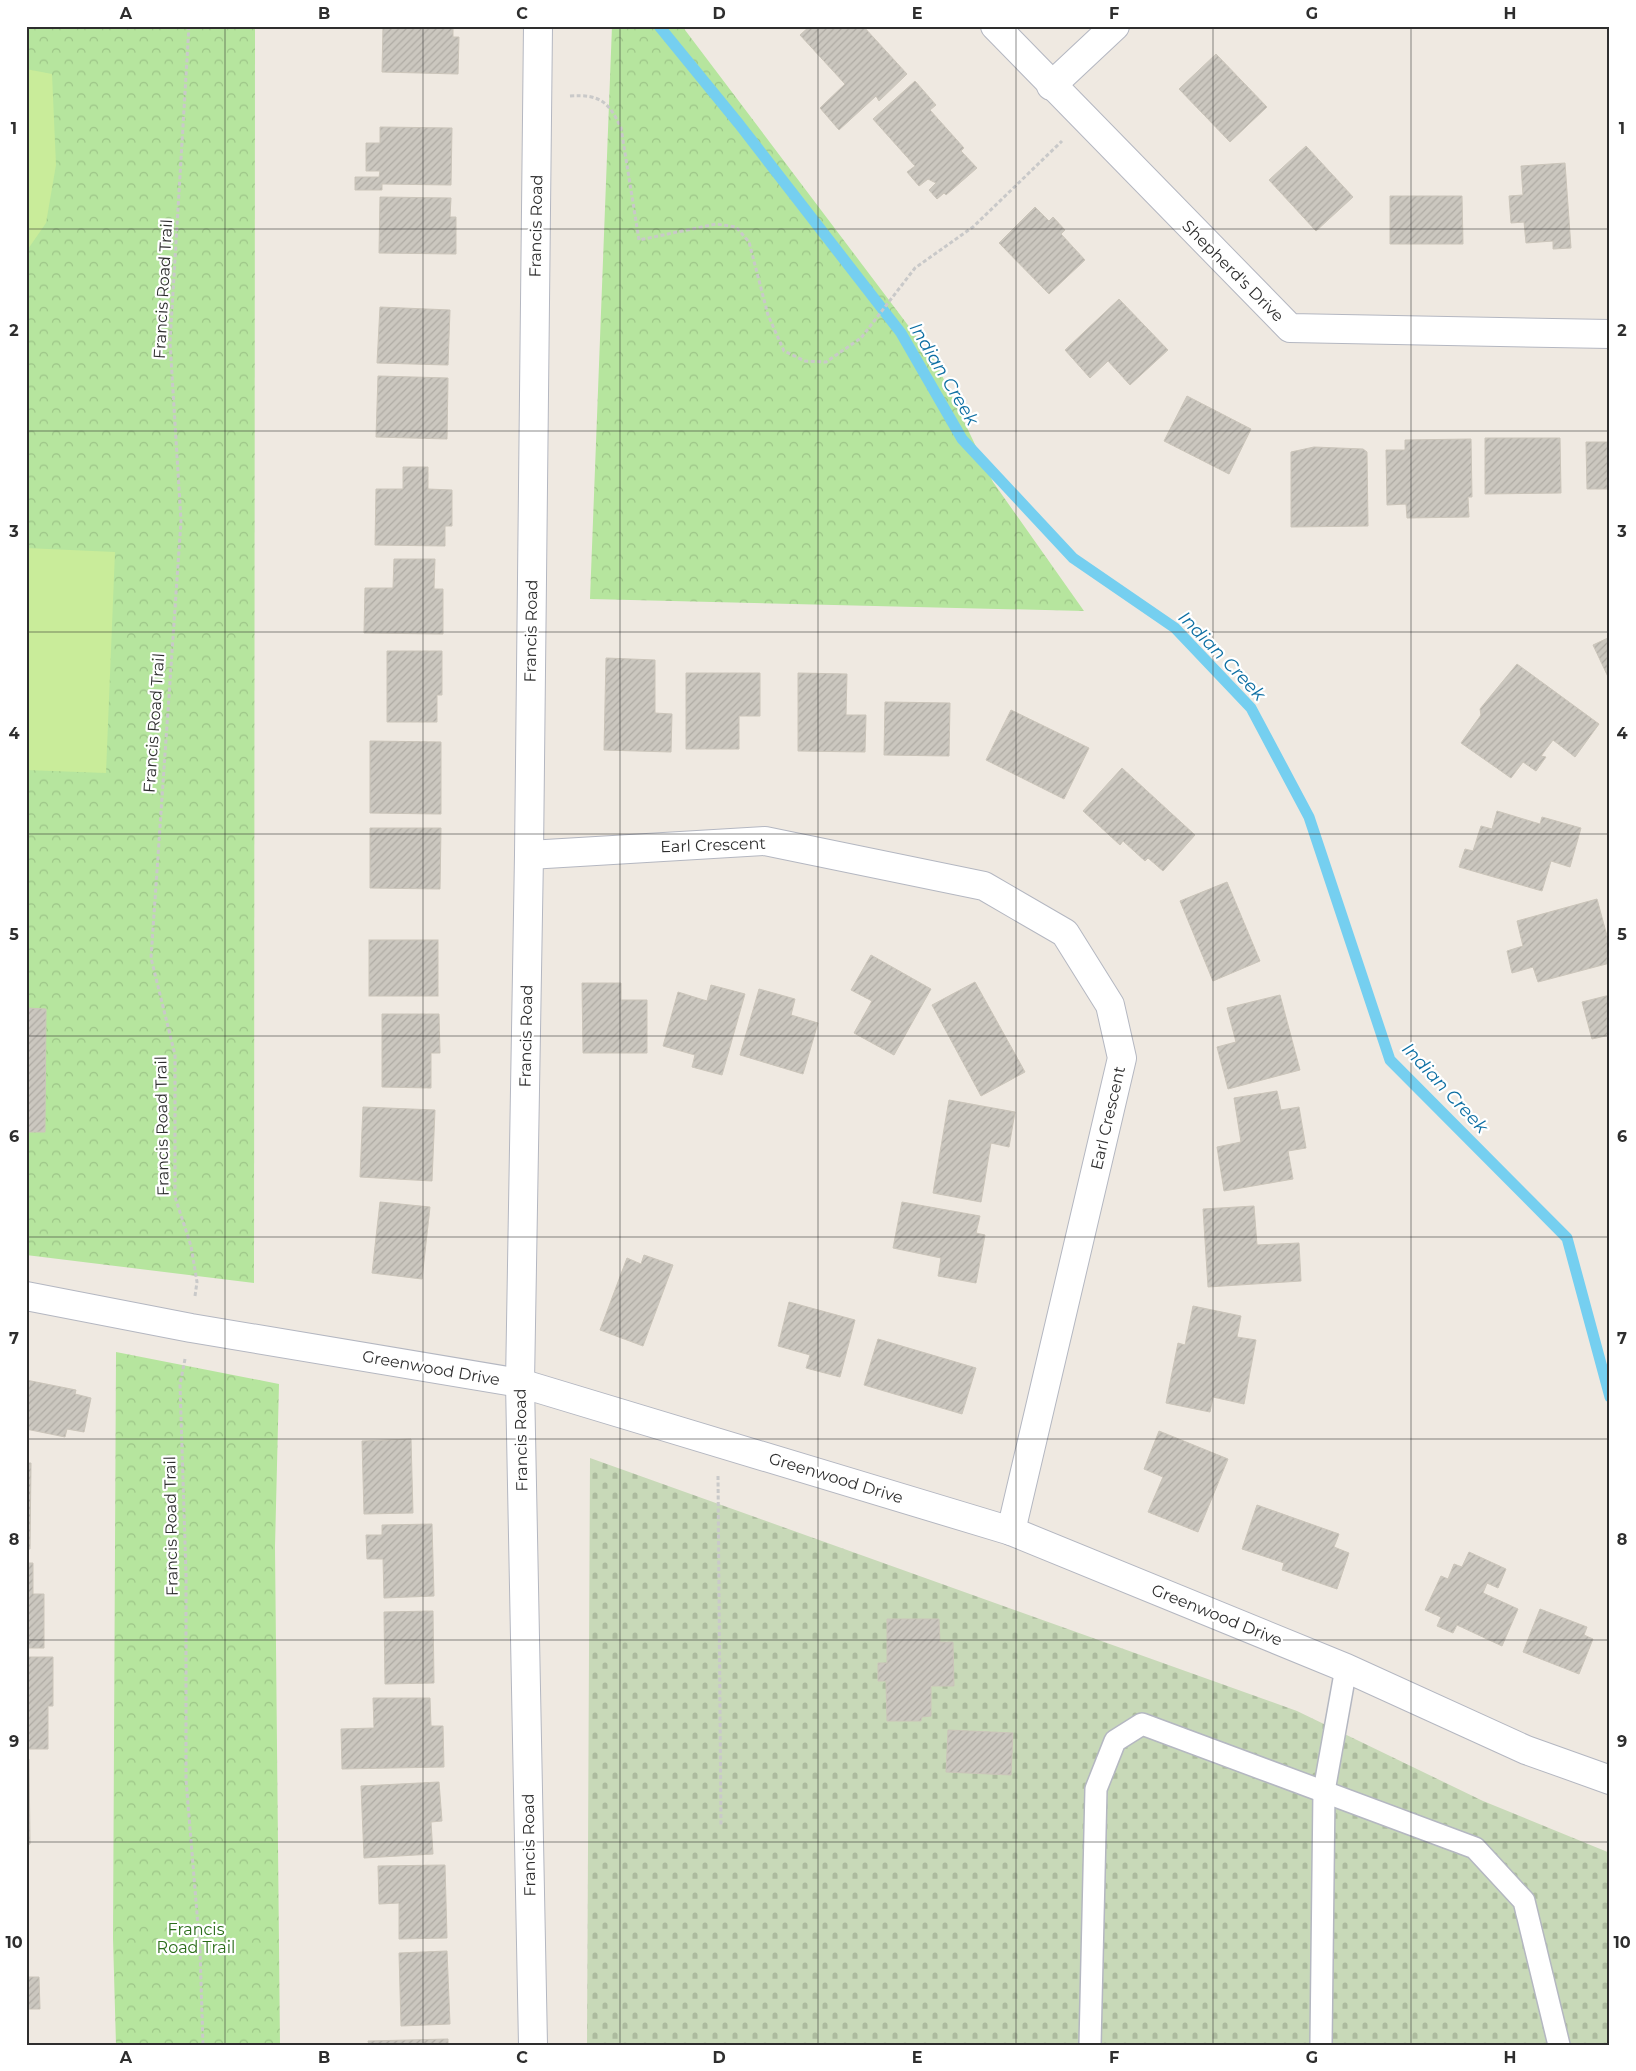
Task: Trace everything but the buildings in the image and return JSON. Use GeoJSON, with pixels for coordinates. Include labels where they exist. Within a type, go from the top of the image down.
{"type":"FeatureCollection","features":[{"type":"Feature","properties":{"kind":"street","name":"Francis Road"},"geometry":{"type":"LineString","coordinates":[[533,2045],[520,1383],[529,855],[538,26]]}},
{"type":"Feature","properties":{"kind":"street","name":"Shepherd's Drive"},"geometry":{"type":"LineString","coordinates":[[995,26],[1084,120],[1290,328],[1610,334]]}},
{"type":"Feature","properties":{"kind":"street"},"geometry":{"type":"LineString","coordinates":[[1051,86],[1115,26]]}},
{"type":"Feature","properties":{"kind":"street","name":"Earl Crescent"},"geometry":{"type":"LineString","coordinates":[[529,855],[765,841],[984,886],[1065,933],[1110,1005],[1122,1058],[1011,1531]]}},
{"type":"Feature","properties":{"kind":"street","name":"Greenwood Drive"},"geometry":{"type":"LineString","coordinates":[[26,1296],[191,1328],[520,1383],[1011,1531],[1346,1668],[1526,1750],[1610,1780]]}},
{"type":"Feature","properties":{"kind":"lane"},"geometry":{"type":"LineString","coordinates":[[1321,2045],[1324,1791],[1346,1668]]}},
{"type":"Feature","properties":{"kind":"lane"},"geometry":{"type":"LineString","coordinates":[[1090,2045],[1096,1789],[1115,1741],[1142,1724],[1475,1848],[1524,1901],[1559,2045]]}},
{"type":"Feature","properties":{"kind":"path","name":"Francis Road Trail"},"geometry":{"type":"LineString","coordinates":[[189,26],[170,342],[181,521],[151,958],[175,1056],[175,1197],[191,1246],[196,1282],[191,1328],[180,1385],[186,1574],[186,1780],[200,1950],[203,2045]]}},
{"type":"Feature","properties":{"kind":"path"},"geometry":{"type":"LineString","coordinates":[[537,98],[588,95],[602,100],[614,111],[621,128],[639,240],[716,224],[736,227],[749,242],[768,315],[784,350],[805,361],[826,362],[861,338],[915,268],[973,227],[1084,120]]}},
{"type":"Feature","properties":{"kind":"path"},"geometry":{"type":"LineString","coordinates":[[717,1442],[721,1826]]}},
{"type":"Feature","properties":{"kind":"green space"},"geometry":{"type":"Polygon","coordinates":[[[26,26],[255,26],[254,1283],[26,1255],[26,26]]]}},
{"type":"Feature","properties":{"kind":"green space"},"geometry":{"type":"Polygon","coordinates":[[[612,26],[682,26],[935,361],[993,482],[1084,611],[590,599],[612,26]]]}},
{"type":"Feature","properties":{"kind":"green space"},"geometry":{"type":"Polygon","coordinates":[[[26,69],[52,74],[56,165],[46,223],[26,252],[26,69]]]}},
{"type":"Feature","properties":{"kind":"green space"},"geometry":{"type":"Polygon","coordinates":[[[26,548],[115,552],[106,773],[26,770],[26,548]]]}},
{"type":"Feature","properties":{"kind":"green space","name":"Francis Road Trail"},"geometry":{"type":"Polygon","coordinates":[[[116,1352],[279,1384],[275,1547],[280,2045],[116,2045],[113,1939],[116,1352]]]}},
{"type":"Feature","properties":{"kind":"green space"},"geometry":{"type":"Polygon","coordinates":[[[590,1458],[1297,1711],[1483,1801],[1610,1853],[1610,2045],[587,2045],[590,1458]]]}},
{"type":"Feature","properties":{"kind":"waterway","name":"Indian Creek"},"geometry":{"type":"LineString","coordinates":[[659,26],[739,124],[901,333],[962,439],[1073,558],[1175,628],[1251,708],[1309,817],[1390,1060],[1567,1238],[1610,1397]]}}]}
